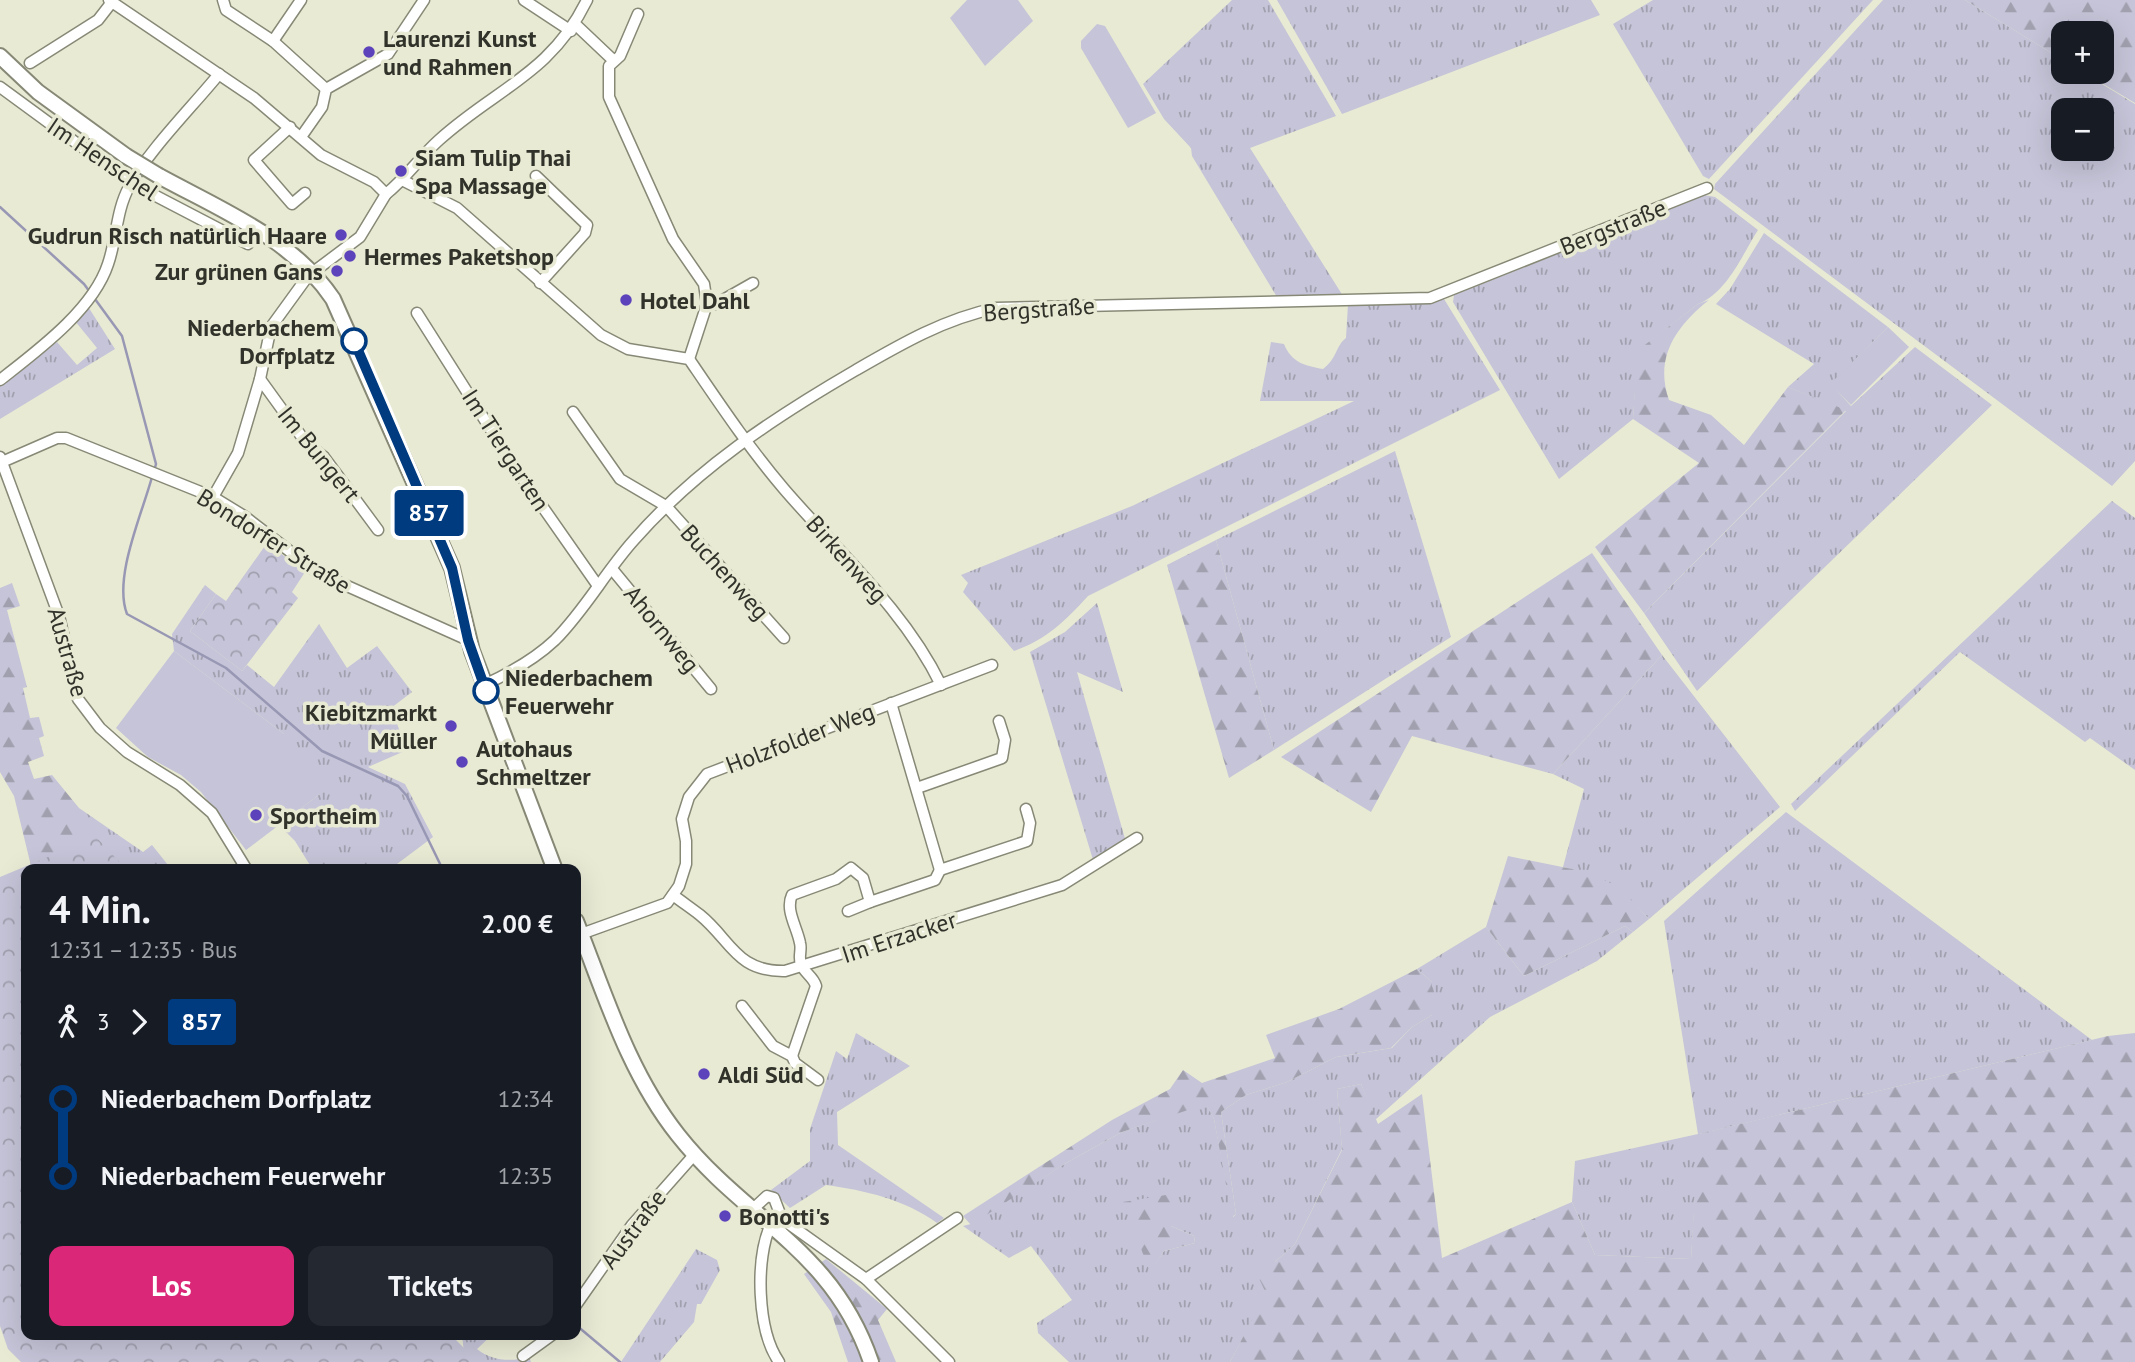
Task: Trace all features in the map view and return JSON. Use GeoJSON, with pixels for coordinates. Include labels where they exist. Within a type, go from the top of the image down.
{"type":"FeatureCollection","features":[{"type":"Feature","properties":{"kind":"main road"},"geometry":{"type":"LineString","coordinates":[[0,56],[38,92],[126,156],[274,240],[312,272],[333,299],[354,341],[452,568],[468,640],[553,864]]}},
{"type":"Feature","properties":{"kind":"main road"},"geometry":{"type":"LineString","coordinates":[[581,933],[620,1033],[648,1091],[694,1155],[771,1224],[832,1284],[861,1333],[871,1362]]}},
{"type":"Feature","properties":{"kind":"street"},"geometry":{"type":"LineString","coordinates":[[223,0],[226,10],[273,41],[326,89]]}},
{"type":"Feature","properties":{"kind":"street"},"geometry":{"type":"LineString","coordinates":[[273,41],[301,0]]}},
{"type":"Feature","properties":{"kind":"street"},"geometry":{"type":"LineString","coordinates":[[301,137],[322,107],[326,89],[388,54],[424,0]]}},
{"type":"Feature","properties":{"kind":"street"},"geometry":{"type":"LineString","coordinates":[[524,0],[573,27],[613,60]]}},
{"type":"Feature","properties":{"kind":"street","name":"Im Bungert"},"geometry":{"type":"LineString","coordinates":[[213,497],[238,453],[260,379],[271,327],[312,272],[360,237],[386,194],[440,139],[537,68],[573,27],[587,0]]}},
{"type":"Feature","properties":{"kind":"street"},"geometry":{"type":"LineString","coordinates":[[30,63],[99,20],[114,2],[219,74],[290,127],[331,162],[374,182],[386,194]]}},
{"type":"Feature","properties":{"kind":"street"},"geometry":{"type":"LineString","coordinates":[[402,180],[457,208],[601,335],[628,349],[689,359],[707,304],[701,277],[673,239],[609,97],[608,75],[613,60],[620,56],[638,14]]}},
{"type":"Feature","properties":{"kind":"street"},"geometry":{"type":"LineString","coordinates":[[0,380],[49,341],[97,287],[108,263],[118,214],[131,183],[219,74]]}},
{"type":"Feature","properties":{"kind":"street","name":"Im Henschel"},"geometry":{"type":"LineString","coordinates":[[0,87],[131,183],[248,244]]}},
{"type":"Feature","properties":{"kind":"street"},"geometry":{"type":"LineString","coordinates":[[290,127],[254,160],[273,186],[292,204],[305,193]]}},
{"type":"Feature","properties":{"kind":"street"},"geometry":{"type":"LineString","coordinates":[[536,176],[587,225],[585,233],[540,283]]}},
{"type":"Feature","properties":{"kind":"street","name":"Bergstraße"},"geometry":{"type":"LineString","coordinates":[[484,685],[528,662],[556,639],[633,541],[666,506],[744,439],[931,328],[971,313],[996,308],[1065,304],[1430,298],[1706,188]]}},
{"type":"Feature","properties":{"kind":"street"},"geometry":{"type":"LineString","coordinates":[[707,304],[716,304],[753,283]]}},
{"type":"Feature","properties":{"kind":"street","name":"Im Tiergarten"},"geometry":{"type":"LineString","coordinates":[[417,313],[514,466],[598,586]]}},
{"type":"Feature","properties":{"kind":"street","name":"Birkenweg"},"geometry":{"type":"LineString","coordinates":[[689,359],[744,439],[783,489],[887,602],[925,654],[941,685]]}},
{"type":"Feature","properties":{"kind":"street","name":"Im Bungert"},"geometry":{"type":"LineString","coordinates":[[260,379],[307,444],[324,457],[378,530]]}},
{"type":"Feature","properties":{"kind":"street","name":"Buchenweg"},"geometry":{"type":"LineString","coordinates":[[573,412],[620,479],[666,506],[785,638]]}},
{"type":"Feature","properties":{"kind":"street","name":"Bondorfer Straße"},"geometry":{"type":"LineString","coordinates":[[1,459],[57,438],[66,438],[213,497],[244,516],[317,573],[446,633],[468,640]]}},
{"type":"Feature","properties":{"kind":"street","name":"Austraße"},"geometry":{"type":"LineString","coordinates":[[1,459],[60,617],[78,699],[100,728],[127,752],[180,785],[212,813],[243,864]]}},
{"type":"Feature","properties":{"kind":"street","name":"Ahornweg"},"geometry":{"type":"LineString","coordinates":[[612,569],[711,689]]}},
{"type":"Feature","properties":{"kind":"street","name":"Holzfolder Weg"},"geometry":{"type":"LineString","coordinates":[[673,895],[686,864],[682,819],[689,797],[708,774],[992,665]]}},
{"type":"Feature","properties":{"kind":"street"},"geometry":{"type":"LineString","coordinates":[[848,911],[935,880],[940,870],[891,704]]}},
{"type":"Feature","properties":{"kind":"street"},"geometry":{"type":"LineString","coordinates":[[917,788],[1002,758],[1005,740],[999,721]]}},
{"type":"Feature","properties":{"kind":"street"},"geometry":{"type":"LineString","coordinates":[[940,870],[1027,841],[1030,823],[1026,809]]}},
{"type":"Feature","properties":{"kind":"street","name":"Im Erzacker"},"geometry":{"type":"LineString","coordinates":[[673,895],[700,915],[741,959],[771,971],[802,968],[1062,885],[1137,838]]}},
{"type":"Feature","properties":{"kind":"street"},"geometry":{"type":"LineString","coordinates":[[792,1056],[816,986],[813,977],[802,968],[799,958],[802,946],[789,907],[792,895],[836,880],[850,868],[863,878],[870,902]]}},
{"type":"Feature","properties":{"kind":"street"},"geometry":{"type":"LineString","coordinates":[[581,928],[650,911],[667,903],[673,895]]}},
{"type":"Feature","properties":{"kind":"street"},"geometry":{"type":"LineString","coordinates":[[742,1006],[774,1046],[792,1056],[796,1063],[818,1080]]}},
{"type":"Feature","properties":{"kind":"street","name":"Austraße"},"geometry":{"type":"LineString","coordinates":[[581,1298],[632,1225],[694,1155]]}},
{"type":"Feature","properties":{"kind":"street"},"geometry":{"type":"LineString","coordinates":[[753,1209],[767,1196],[774,1198],[782,1219],[866,1279],[949,1362]]}},
{"type":"Feature","properties":{"kind":"street"},"geometry":{"type":"LineString","coordinates":[[866,1279],[957,1218]]}},
{"type":"Feature","properties":{"kind":"street"},"geometry":{"type":"LineString","coordinates":[[771,1224],[764,1245],[762,1319],[765,1337],[779,1362]]}},
{"type":"Feature","properties":{"kind":"street"},"geometry":{"type":"LineString","coordinates":[[523,1356],[545,1340]]}},
{"type":"Feature","properties":{"kind":"green space"},"geometry":{"type":"Polygon","coordinates":[[[967,0],[1018,0],[1033,21],[985,66],[950,18],[967,0]]]}},
{"type":"Feature","properties":{"kind":"green space"},"geometry":{"type":"Polygon","coordinates":[[[1232,0],[1268,0],[1336,116],[1250,148],[1343,296],[1277,297],[1192,156],[1191,148],[1164,119],[1143,84],[1232,0]]]}},
{"type":"Feature","properties":{"kind":"green space"},"geometry":{"type":"Polygon","coordinates":[[[1277,0],[1591,0],[1600,15],[1342,114],[1277,0]]]}},
{"type":"Feature","properties":{"kind":"green space"},"geometry":{"type":"Polygon","coordinates":[[[1653,0],[1873,0],[1709,179],[1703,176],[1613,24],[1653,0]]]}},
{"type":"Feature","properties":{"kind":"green space"},"geometry":{"type":"Polygon","coordinates":[[[1883,0],[1965,0],[2051,53],[2051,84],[2102,84],[2135,104],[2135,461],[2112,486],[1714,189],[1715,184],[1883,0]]]}},
{"type":"Feature","properties":{"kind":"green space"},"geometry":{"type":"Polygon","coordinates":[[[1965,0],[2135,0],[2135,103],[2103,84],[2114,84],[2114,21],[2051,21],[2051,53],[1965,0]]]}},
{"type":"Feature","properties":{"kind":"green space"},"geometry":{"type":"Polygon","coordinates":[[[1097,24],[1105,26],[1156,113],[1128,128],[1081,48],[1081,41],[1097,24]]]}},
{"type":"Feature","properties":{"kind":"green space"},"geometry":{"type":"Polygon","coordinates":[[[1704,195],[1715,197],[1758,230],[1726,282],[1708,299],[1638,351],[1633,419],[1559,479],[1453,302],[1454,295],[1704,195]]]}},
{"type":"Feature","properties":{"kind":"green space"},"geometry":{"type":"Polygon","coordinates":[[[1764,233],[1888,327],[1831,384],[1851,406],[1915,347],[1992,405],[1697,691],[1644,613],[1846,411],[1788,387],[1814,364],[1716,304],[1730,289],[1764,233]]]}},
{"type":"Feature","properties":{"kind":"green space"},"geometry":{"type":"Polygon","coordinates":[[[1444,299],[1500,390],[1088,596],[1054,629],[1025,647],[1014,651],[963,592],[968,583],[961,575],[1132,506],[1354,401],[1260,401],[1271,342],[1284,344],[1299,362],[1323,369],[1346,338],[1348,304],[1444,299]]]}},
{"type":"Feature","properties":{"kind":"green space"},"geometry":{"type":"Polygon","coordinates":[[[1709,300],[1687,321],[1671,344],[1664,370],[1669,400],[1711,415],[1744,445],[1788,387],[1846,410],[1644,613],[1595,547],[1699,463],[1633,419],[1637,351],[1698,304],[1709,300]]]}},
{"type":"Feature","properties":{"kind":"green space"},"geometry":{"type":"Polygon","coordinates":[[[87,305],[115,349],[0,419],[0,386],[57,342],[77,365],[97,348],[75,321],[87,305]]]}},
{"type":"Feature","properties":{"kind":"green space"},"geometry":{"type":"Polygon","coordinates":[[[1888,327],[1909,347],[1851,405],[1830,384],[1888,327]]]}},
{"type":"Feature","properties":{"kind":"green space"},"geometry":{"type":"Polygon","coordinates":[[[1395,451],[1451,637],[1274,750],[1216,540],[1395,451]]]}},
{"type":"Feature","properties":{"kind":"green space"},"geometry":{"type":"Polygon","coordinates":[[[2112,501],[2135,518],[2135,770],[2090,738],[2085,742],[1960,652],[1795,811],[1791,804],[2112,501]]]}},
{"type":"Feature","properties":{"kind":"green space"},"geometry":{"type":"Polygon","coordinates":[[[1216,540],[1274,750],[1229,778],[1167,565],[1216,540]]]}},
{"type":"Feature","properties":{"kind":"green space"},"geometry":{"type":"Polygon","coordinates":[[[267,543],[305,572],[292,592],[298,598],[242,671],[190,631],[216,594],[226,601],[267,543]]]}},
{"type":"Feature","properties":{"kind":"green space"},"geometry":{"type":"Polygon","coordinates":[[[1592,553],[1662,655],[1553,774],[1412,736],[1371,812],[1281,757],[1592,553]]]}},
{"type":"Feature","properties":{"kind":"green space"},"geometry":{"type":"Polygon","coordinates":[[[12,583],[20,606],[7,610],[27,687],[23,688],[30,718],[39,717],[44,736],[39,738],[44,756],[28,762],[34,779],[52,775],[79,808],[79,864],[31,864],[14,796],[0,772],[0,588],[12,583]]]}},
{"type":"Feature","properties":{"kind":"green space"},"geometry":{"type":"Polygon","coordinates":[[[205,585],[216,594],[190,631],[242,671],[247,665],[274,687],[319,624],[347,668],[377,646],[412,692],[391,708],[407,750],[368,767],[405,784],[433,837],[397,864],[309,864],[295,841],[279,825],[320,794],[283,733],[174,651],[172,634],[205,585]]]}},
{"type":"Feature","properties":{"kind":"green space"},"geometry":{"type":"Polygon","coordinates":[[[1097,603],[1123,692],[1077,672],[1126,842],[1094,863],[1030,652],[1065,632],[1097,603]]]}},
{"type":"Feature","properties":{"kind":"green space"},"geometry":{"type":"Polygon","coordinates":[[[174,651],[283,733],[323,783],[320,794],[246,850],[201,792],[181,775],[148,757],[116,728],[174,651]]]}},
{"type":"Feature","properties":{"kind":"green space"},"geometry":{"type":"Polygon","coordinates":[[[1662,655],[1780,807],[1649,919],[1620,891],[1602,879],[1563,867],[1584,789],[1553,774],[1662,655]]]}},
{"type":"Feature","properties":{"kind":"green space"},"geometry":{"type":"Polygon","coordinates":[[[79,808],[143,852],[152,845],[167,864],[77,864],[79,808]]]}},
{"type":"Feature","properties":{"kind":"green space"},"geometry":{"type":"Polygon","coordinates":[[[1786,812],[2092,1040],[1699,1134],[1691,1259],[1595,1255],[1572,1202],[1575,1161],[1698,1134],[1664,921],[1786,812]]]}},
{"type":"Feature","properties":{"kind":"green space"},"geometry":{"type":"Polygon","coordinates":[[[96,837],[121,864],[31,864],[96,837]]]}},
{"type":"Feature","properties":{"kind":"green space"},"geometry":{"type":"Polygon","coordinates":[[[1508,856],[1587,872],[1619,887],[1649,919],[1633,932],[1625,926],[1524,976],[1486,927],[1508,856]]]}},
{"type":"Feature","properties":{"kind":"green space"},"geometry":{"type":"Polygon","coordinates":[[[21,868],[21,1340],[456,1340],[478,1362],[21,1362],[8,1349],[0,1326],[0,877],[21,868]]]}},
{"type":"Feature","properties":{"kind":"green space"},"geometry":{"type":"Polygon","coordinates":[[[1625,926],[1633,932],[1597,961],[1490,1017],[1375,1120],[1361,1084],[1337,1089],[1342,1149],[1295,1244],[1275,1262],[1267,1293],[1230,1362],[1069,1362],[1038,1333],[1037,1323],[1072,1300],[1031,1246],[1009,1258],[963,1226],[971,1224],[1066,1163],[1122,1132],[1206,1103],[1214,1119],[1233,1217],[1236,1214],[1221,1112],[1246,1095],[1287,1082],[1336,1057],[1392,1048],[1412,1027],[1432,1015],[1432,982],[1417,969],[1486,927],[1524,976],[1625,926]],[[1171,1226],[1150,1271],[1164,1251],[1195,1243],[1194,1236],[1171,1226]]]}},
{"type":"Feature","properties":{"kind":"green space"},"geometry":{"type":"Polygon","coordinates":[[[1417,969],[1432,982],[1432,1015],[1412,1027],[1391,1048],[1336,1057],[1287,1082],[1246,1095],[1221,1112],[1236,1214],[1232,1217],[1214,1119],[1206,1104],[1122,1132],[1066,1163],[971,1225],[963,1216],[1112,1120],[1170,1089],[1183,1070],[1202,1083],[1275,1058],[1266,1035],[1339,1009],[1417,969]]]}},
{"type":"Feature","properties":{"kind":"green space"},"geometry":{"type":"Polygon","coordinates":[[[856,1033],[910,1066],[837,1112],[838,1145],[944,1218],[937,1223],[898,1202],[855,1190],[826,1185],[790,1208],[771,1190],[810,1161],[810,1129],[836,1051],[847,1059],[856,1033]]]}},
{"type":"Feature","properties":{"kind":"green space"},"geometry":{"type":"Polygon","coordinates":[[[2135,1033],[2135,1362],[1230,1362],[1266,1293],[1253,1266],[1275,1262],[1295,1244],[1342,1150],[1337,1089],[1361,1084],[1378,1124],[1422,1094],[1442,1258],[1572,1202],[1595,1255],[1691,1259],[1698,1134],[2108,1036],[2135,1033]]]}},
{"type":"Feature","properties":{"kind":"green space"},"geometry":{"type":"Polygon","coordinates":[[[1172,1194],[1171,1226],[1194,1236],[1195,1243],[1164,1251],[1150,1272],[1123,1202],[1172,1194]]]}},
{"type":"Feature","properties":{"kind":"green space"},"geometry":{"type":"Polygon","coordinates":[[[696,1249],[717,1260],[720,1270],[701,1304],[697,1304],[694,1322],[660,1362],[621,1362],[696,1249]]]}},
{"type":"Feature","properties":{"kind":"green space"},"geometry":{"type":"Polygon","coordinates":[[[826,1259],[887,1309],[878,1320],[896,1362],[848,1362],[831,1312],[804,1274],[826,1259]]]}},
{"type":"Feature","properties":{"kind":"green space"},"geometry":{"type":"Polygon","coordinates":[[[463,1340],[487,1340],[477,1349],[483,1353],[509,1360],[529,1357],[531,1362],[465,1362],[463,1340]]]}},
{"type":"Feature","properties":{"kind":"waterway"},"geometry":{"type":"LineString","coordinates":[[0,207],[84,284],[122,336],[156,464],[154,471]]}},
{"type":"Feature","properties":{"kind":"waterway"},"geometry":{"type":"LineString","coordinates":[[152,477],[126,565],[124,599],[127,614],[226,668],[322,751],[398,786],[407,796],[440,864]]}},
{"type":"Feature","properties":{"kind":"waterway"},"geometry":{"type":"LineString","coordinates":[[581,1329],[620,1362]]}},
{"type":"Feature","properties":{"kind":"bus line","name":"857"},"geometry":{"type":"LineString","coordinates":[[354,341],[452,568],[471,651],[486,691]]}},
{"type":"Feature","properties":{"kind":"place","name":"Laurenzi Kunst und Rahmen"},"geometry":{"type":"Point","coordinates":[369,52]}},
{"type":"Feature","properties":{"kind":"place","name":"Siam Tulip Thai Spa Massage"},"geometry":{"type":"Point","coordinates":[401,171]}},
{"type":"Feature","properties":{"kind":"place","name":"Gudrun Risch natürlich Haare"},"geometry":{"type":"Point","coordinates":[341,235]}},
{"type":"Feature","properties":{"kind":"place","name":"Hermes Paketshop"},"geometry":{"type":"Point","coordinates":[350,256]}},
{"type":"Feature","properties":{"kind":"place","name":"Zur grünen Gans"},"geometry":{"type":"Point","coordinates":[337,271]}},
{"type":"Feature","properties":{"kind":"place","name":"Hotel Dahl"},"geometry":{"type":"Point","coordinates":[626,300]}},
{"type":"Feature","properties":{"kind":"place","name":"Niederbachem Dorfplatz"},"geometry":{"type":"Point","coordinates":[354,341]}},
{"type":"Feature","properties":{"kind":"place","name":"Niederbachem Feuerwehr"},"geometry":{"type":"Point","coordinates":[486,691]}},
{"type":"Feature","properties":{"kind":"place","name":"Kiebitzmarkt Müller"},"geometry":{"type":"Point","coordinates":[451,726]}},
{"type":"Feature","properties":{"kind":"place","name":"Autohaus Schmeltzer"},"geometry":{"type":"Point","coordinates":[462,762]}},
{"type":"Feature","properties":{"kind":"place","name":"Sportheim"},"geometry":{"type":"Point","coordinates":[256,815]}},
{"type":"Feature","properties":{"kind":"place","name":"Aldi Süd"},"geometry":{"type":"Point","coordinates":[704,1074]}},
{"type":"Feature","properties":{"kind":"place","name":"Bonotti's"},"geometry":{"type":"Point","coordinates":[725,1216]}}]}
